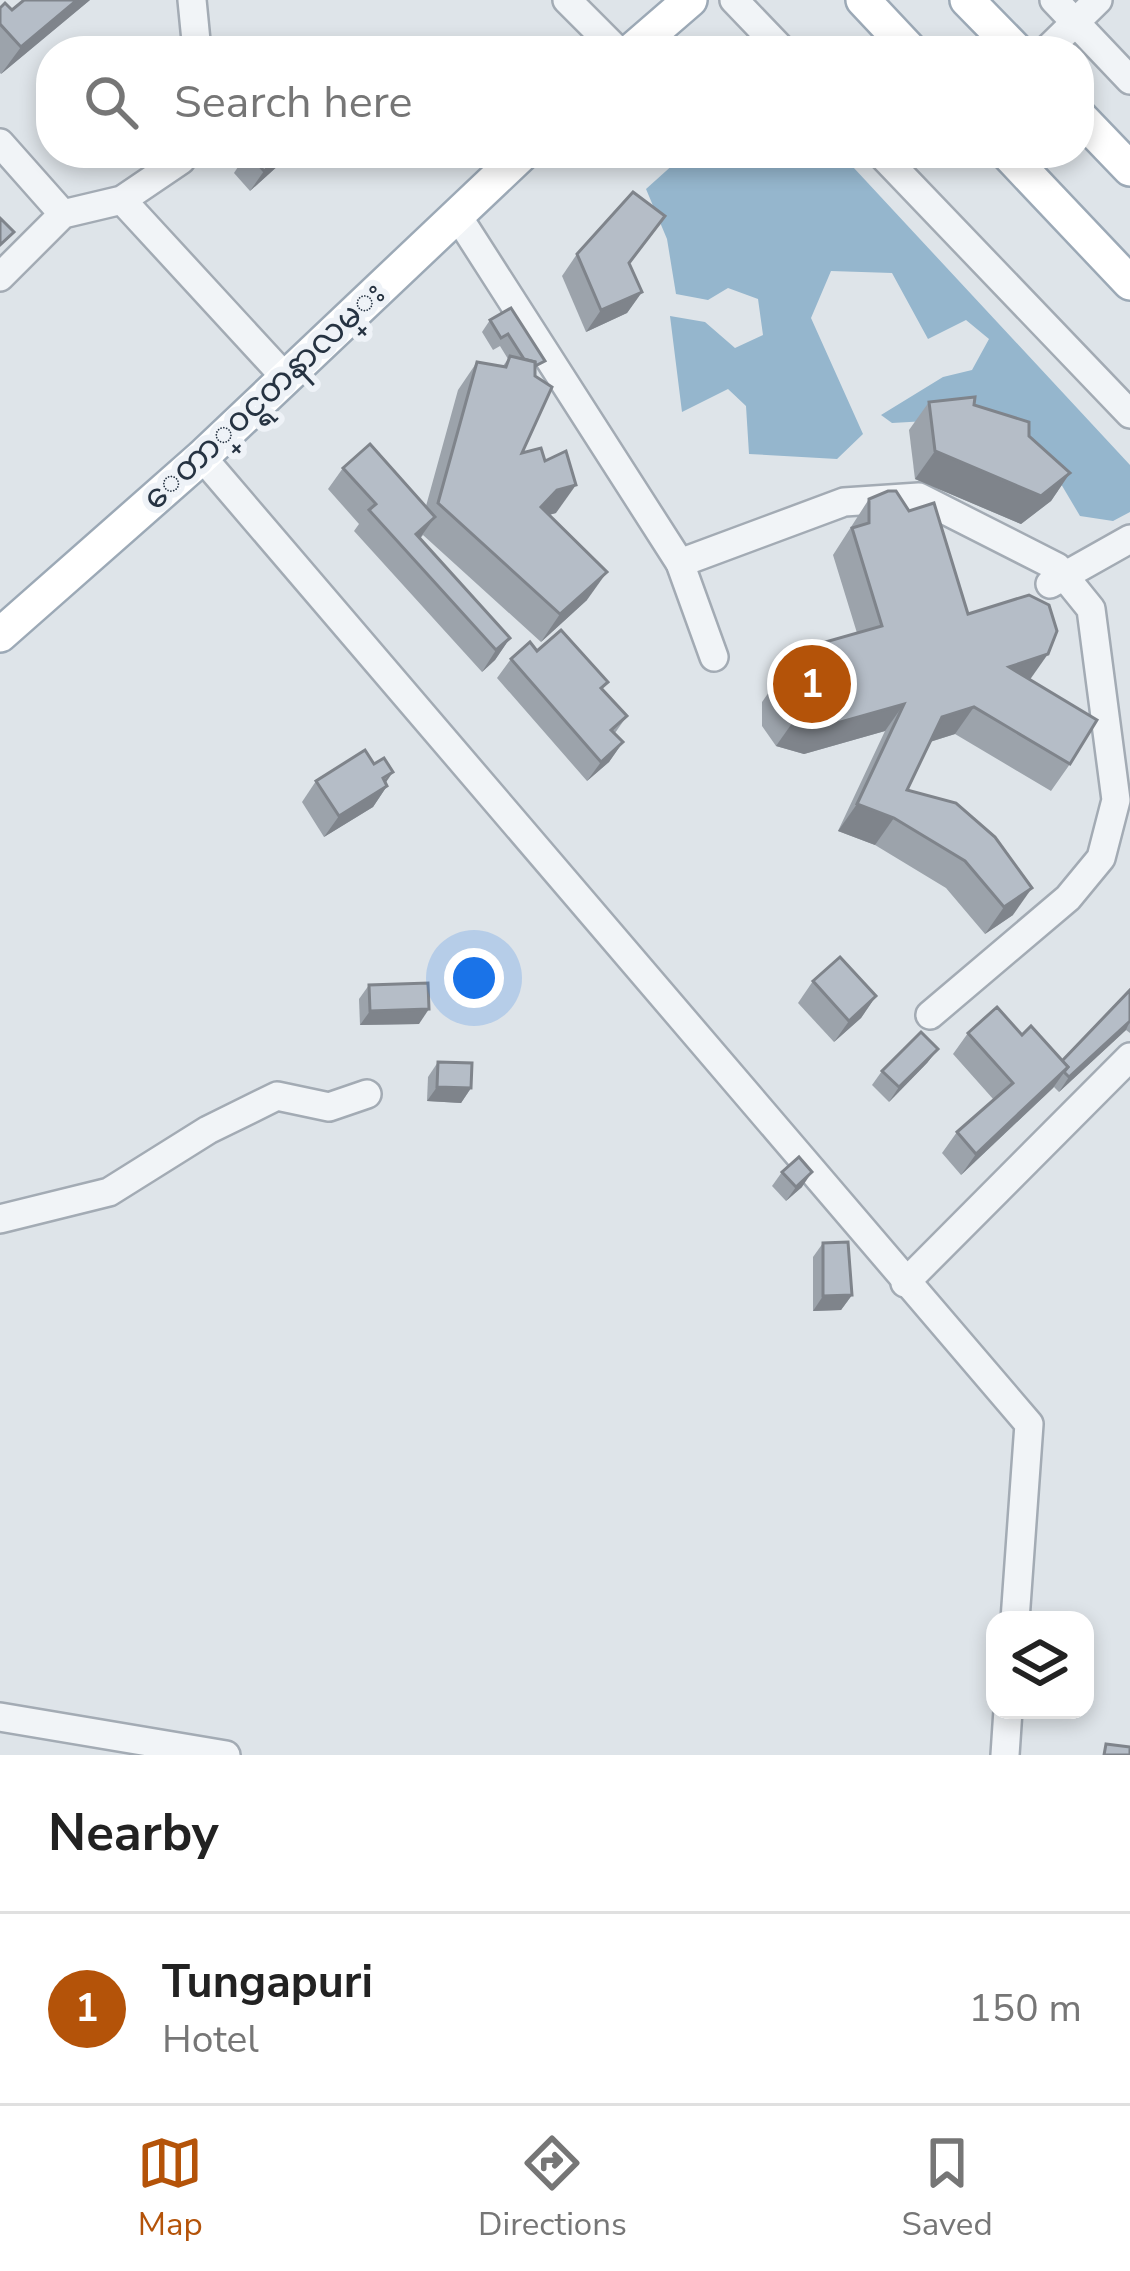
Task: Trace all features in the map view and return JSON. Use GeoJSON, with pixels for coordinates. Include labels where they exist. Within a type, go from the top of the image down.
{"type":"FeatureCollection","features":[{"type":"Feature","properties":{"kind":"main road"},"geometry":{"type":"LineString","coordinates":[[863,0],[897,36]]}},
{"type":"Feature","properties":{"kind":"main road"},"geometry":{"type":"LineString","coordinates":[[967,0],[1002,36]]}},
{"type":"Feature","properties":{"kind":"main road"},"geometry":{"type":"LineString","coordinates":[[647,36],[680,5]]}},
{"type":"Feature","properties":{"kind":"main road"},"geometry":{"type":"LineString","coordinates":[[1094,132],[1130,169]]}},
{"type":"Feature","properties":{"kind":"main road","name":"ေတာ္၀င္ရတနာလမ္း"},"geometry":{"type":"LineString","coordinates":[[0,634],[202,458],[507,168]]}},
{"type":"Feature","properties":{"kind":"main road"},"geometry":{"type":"LineString","coordinates":[[1021,168],[1130,283]]}},
{"type":"Feature","properties":{"kind":"street"},"geometry":{"type":"LineString","coordinates":[[192,0],[196,36]]}},
{"type":"Feature","properties":{"kind":"street"},"geometry":{"type":"LineString","coordinates":[[567,0],[603,36]]}},
{"type":"Feature","properties":{"kind":"street"},"geometry":{"type":"LineString","coordinates":[[734,0],[769,36]]}},
{"type":"Feature","properties":{"kind":"street"},"geometry":{"type":"LineString","coordinates":[[1054,0],[1088,36]]}},
{"type":"Feature","properties":{"kind":"street"},"geometry":{"type":"LineString","coordinates":[[1061,36],[1098,0]]}},
{"type":"Feature","properties":{"kind":"street"},"geometry":{"type":"LineString","coordinates":[[1094,42],[1130,80]]}},
{"type":"Feature","properties":{"kind":"street"},"geometry":{"type":"LineString","coordinates":[[0,143],[62,214]]}},
{"type":"Feature","properties":{"kind":"street"},"geometry":{"type":"LineString","coordinates":[[0,277],[62,214],[122,200],[169,168]]}},
{"type":"Feature","properties":{"kind":"street"},"geometry":{"type":"LineString","coordinates":[[894,168],[1130,414]]}},
{"type":"Feature","properties":{"kind":"street"},"geometry":{"type":"LineString","coordinates":[[122,200],[285,377]]}},
{"type":"Feature","properties":{"kind":"street"},"geometry":{"type":"LineString","coordinates":[[457,215],[680,563],[714,657]]}},
{"type":"Feature","properties":{"kind":"street"},"geometry":{"type":"LineString","coordinates":[[202,458],[1029,1424],[1016,1611]]}},
{"type":"Feature","properties":{"kind":"street"},"geometry":{"type":"LineString","coordinates":[[680,563],[791,518],[879,496],[919,497],[1058,580],[1091,609],[1116,800],[1101,858],[1069,898],[930,1015]]}},
{"type":"Feature","properties":{"kind":"street"},"geometry":{"type":"LineString","coordinates":[[1058,580],[1130,539]]}},
{"type":"Feature","properties":{"kind":"street"},"geometry":{"type":"LineString","coordinates":[[905,1283],[1130,1057]]}},
{"type":"Feature","properties":{"kind":"street"},"geometry":{"type":"LineString","coordinates":[[0,1219],[109,1192],[208,1130],[277,1096],[328,1107],[367,1094]]}},
{"type":"Feature","properties":{"kind":"street"},"geometry":{"type":"LineString","coordinates":[[0,1717],[226,1755]]}},
{"type":"Feature","properties":{"kind":"street"},"geometry":{"type":"LineString","coordinates":[[1005,1755],[1008,1719]]}},
{"type":"Feature","properties":{"kind":"water"},"geometry":{"type":"Polygon","coordinates":[[[669,168],[854,168],[1130,465],[1130,512],[1113,521],[1080,516],[1042,452],[944,420],[892,423],[881,415],[943,377],[972,370],[989,339],[966,320],[928,339],[892,273],[831,271],[811,318],[863,434],[837,459],[749,454],[746,406],[728,389],[682,412],[670,316],[705,322],[735,348],[763,335],[758,299],[728,288],[708,300],[676,294],[667,239],[646,189],[669,168]]]}},
{"type":"Feature","properties":{"kind":"building"},"geometry":{"type":"Polygon","coordinates":[[[24,0],[77,0],[21,47],[0,24],[0,8],[5,3],[12,10],[24,0]]]}},
{"type":"Feature","properties":{"kind":"building"},"geometry":{"type":"Polygon","coordinates":[[[633,192],[665,216],[629,263],[642,292],[601,310],[577,254],[633,192]]]}},
{"type":"Feature","properties":{"kind":"building"},"geometry":{"type":"Polygon","coordinates":[[[0,218],[14,232],[0,245],[0,218]]]}},
{"type":"Feature","properties":{"kind":"building"},"geometry":{"type":"Polygon","coordinates":[[[511,308],[545,361],[535,366],[524,359],[508,334],[501,338],[490,320],[511,308]]]}},
{"type":"Feature","properties":{"kind":"building"},"geometry":{"type":"Polygon","coordinates":[[[510,356],[535,362],[535,376],[552,387],[522,453],[541,448],[545,461],[566,451],[576,485],[557,490],[541,507],[607,572],[560,614],[438,503],[477,362],[506,367],[510,356]]]}},
{"type":"Feature","properties":{"kind":"building"},"geometry":{"type":"Polygon","coordinates":[[[975,397],[974,405],[1029,422],[1029,436],[1070,473],[1041,496],[935,451],[929,402],[975,397]]]}},
{"type":"Feature","properties":{"kind":"building"},"geometry":{"type":"Polygon","coordinates":[[[370,444],[435,517],[416,534],[510,638],[496,650],[369,510],[376,504],[343,468],[370,444]]]}},
{"type":"Feature","properties":{"kind":"building"},"geometry":{"type":"Polygon","coordinates":[[[896,491],[909,511],[934,503],[968,614],[1029,595],[1049,605],[1057,631],[1048,654],[1009,667],[1097,720],[1070,764],[974,707],[942,717],[907,790],[956,803],[995,837],[1032,888],[1004,907],[965,861],[894,818],[857,804],[904,704],[823,727],[795,719],[781,699],[781,675],[804,648],[882,626],[852,528],[869,523],[869,499],[896,491]]]}},
{"type":"Feature","properties":{"kind":"building"},"geometry":{"type":"Polygon","coordinates":[[[561,630],[608,682],[601,688],[627,716],[611,730],[623,742],[601,762],[511,659],[530,642],[537,651],[561,630]]]}},
{"type":"Feature","properties":{"kind":"building"},"geometry":{"type":"Polygon","coordinates":[[[365,750],[374,764],[384,758],[393,772],[383,778],[387,786],[339,816],[316,781],[365,750]]]}},
{"type":"Feature","properties":{"kind":"building"},"geometry":{"type":"Polygon","coordinates":[[[840,957],[876,996],[849,1021],[813,981],[840,957]]]}},
{"type":"Feature","properties":{"kind":"building"},"geometry":{"type":"Polygon","coordinates":[[[428,983],[429,1009],[370,1011],[369,985],[428,983]]]}},
{"type":"Feature","properties":{"kind":"building"},"geometry":{"type":"Polygon","coordinates":[[[1130,990],[1130,1021],[1069,1077],[1062,1061],[1130,990]]]}},
{"type":"Feature","properties":{"kind":"building"},"geometry":{"type":"Polygon","coordinates":[[[997,1007],[1022,1035],[1031,1026],[1068,1067],[976,1154],[957,1132],[1013,1083],[968,1033],[997,1007]]]}},
{"type":"Feature","properties":{"kind":"building"},"geometry":{"type":"Polygon","coordinates":[[[921,1032],[938,1049],[899,1087],[882,1071],[921,1032]]]}},
{"type":"Feature","properties":{"kind":"building"},"geometry":{"type":"Polygon","coordinates":[[[438,1062],[472,1063],[471,1088],[437,1087],[438,1062]]]}},
{"type":"Feature","properties":{"kind":"building"},"geometry":{"type":"Polygon","coordinates":[[[799,1157],[812,1172],[796,1187],[782,1172],[799,1157]]]}},
{"type":"Feature","properties":{"kind":"building"},"geometry":{"type":"Polygon","coordinates":[[[848,1242],[852,1295],[823,1296],[823,1243],[848,1242]]]}},
{"type":"Feature","properties":{"kind":"building"},"geometry":{"type":"Polygon","coordinates":[[[1106,1744],[1130,1747],[1130,1755],[1104,1755],[1106,1744]]]}},
{"type":"Feature","properties":{"kind":"place","name":"Tungapuri"},"geometry":{"type":"Point","coordinates":[812,684]}}]}
